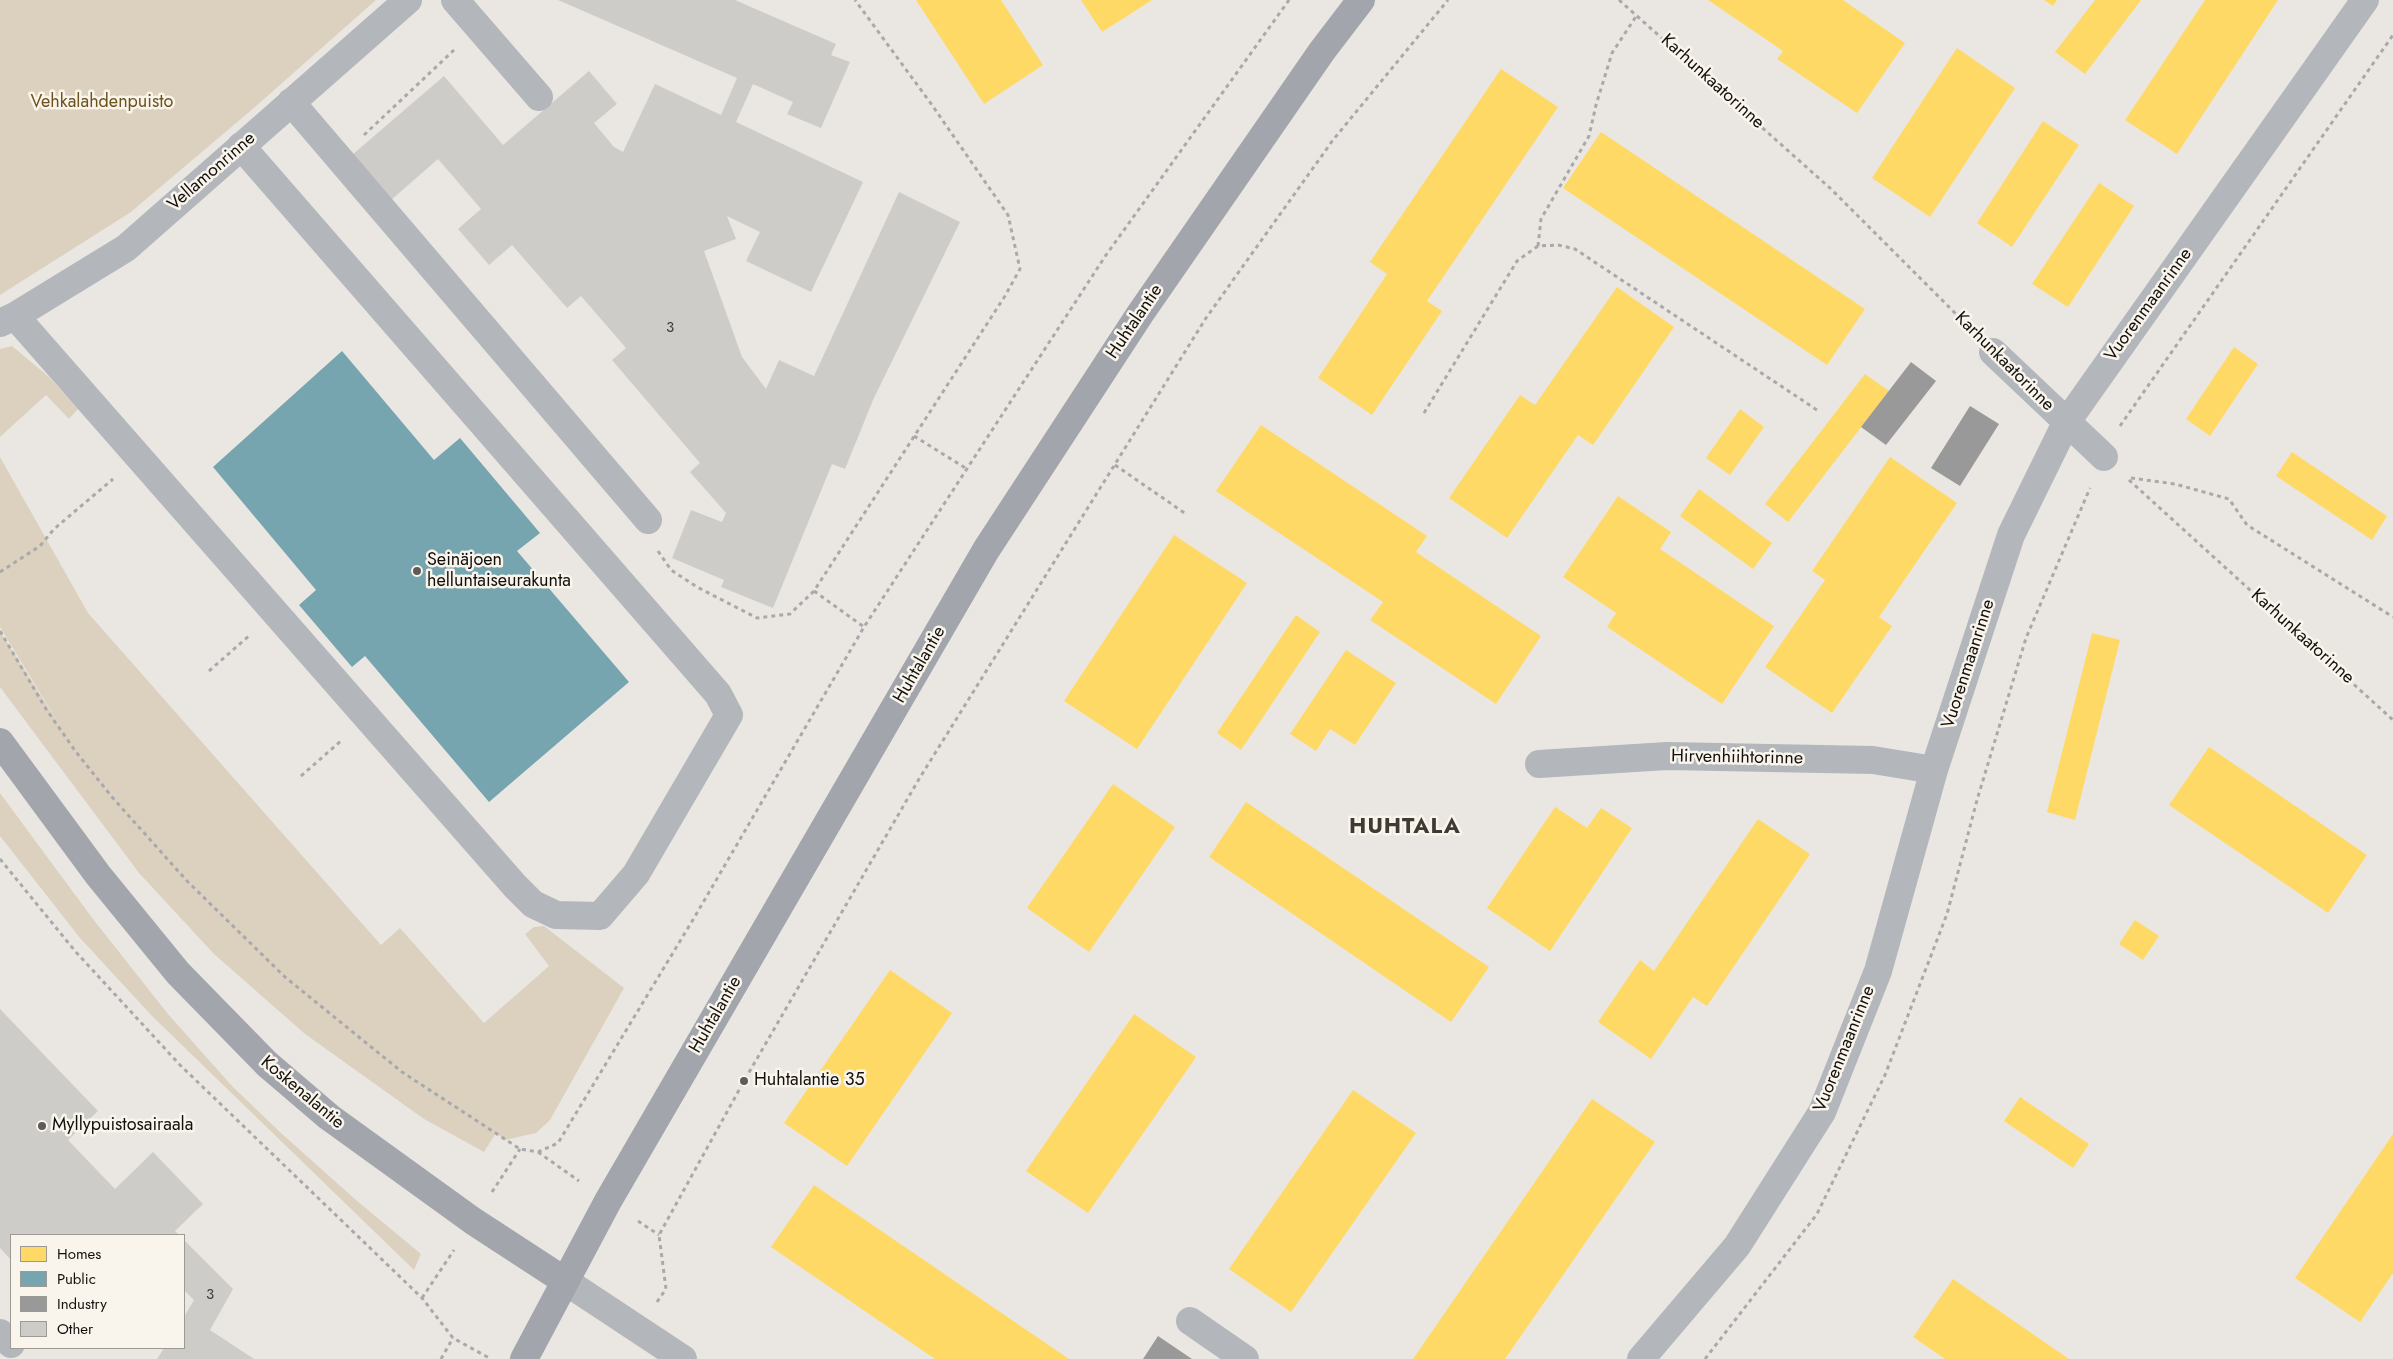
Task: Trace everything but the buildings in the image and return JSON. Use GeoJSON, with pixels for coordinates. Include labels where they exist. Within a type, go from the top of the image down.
{"type":"FeatureCollection","features":[{"type":"Feature","properties":{"kind":"main road","name":"Huhtalantie"},"geometry":{"type":"LineString","coordinates":[[524,1359],[608,1201],[986,550],[1140,314],[1322,51],[1361,0]]}},
{"type":"Feature","properties":{"kind":"main road","name":"Koskenalantie"},"geometry":{"type":"LineString","coordinates":[[0,742],[98,875],[178,972],[267,1064],[329,1117],[473,1221],[565,1281]]}},
{"type":"Feature","properties":{"kind":"street","name":"Vellamonrinne"},"geometry":{"type":"LineString","coordinates":[[8,319],[126,248],[408,0]]}},
{"type":"Feature","properties":{"kind":"street"},"geometry":{"type":"LineString","coordinates":[[455,0],[480,26],[539,97]]}},
{"type":"Feature","properties":{"kind":"street","name":"Vuorenmaanrinne"},"geometry":{"type":"LineString","coordinates":[[1641,1359],[1737,1246],[1822,1112],[1878,971],[1934,770],[2011,535],[2066,423],[2365,0]]}},
{"type":"Feature","properties":{"kind":"street"},"geometry":{"type":"LineString","coordinates":[[291,102],[648,520]]}},
{"type":"Feature","properties":{"kind":"street"},"geometry":{"type":"LineString","coordinates":[[8,319],[139,457],[533,904],[556,915],[600,916],[636,874],[728,715],[718,694],[241,146]]}},
{"type":"Feature","properties":{"kind":"street","name":"Karhunkaatorinne"},"geometry":{"type":"LineString","coordinates":[[1993,352],[2104,457]]}},
{"type":"Feature","properties":{"kind":"street","name":"Hirvenhiihtorinne"},"geometry":{"type":"LineString","coordinates":[[1539,764],[1677,756],[1873,760],[1934,770]]}},
{"type":"Feature","properties":{"kind":"street","name":"Koskenalantie"},"geometry":{"type":"LineString","coordinates":[[565,1281],[683,1359]]}},
{"type":"Feature","properties":{"kind":"street"},"geometry":{"type":"LineString","coordinates":[[1190,1321],[1245,1359]]}},
{"type":"Feature","properties":{"kind":"street"},"geometry":{"type":"LineString","coordinates":[[0,1333],[10,1343]]}},
{"type":"Feature","properties":{"kind":"street"},"geometry":{"type":"LineString","coordinates":[[16,1349],[26,1359]]}},
{"type":"Feature","properties":{"kind":"path"},"geometry":{"type":"LineString","coordinates":[[648,520],[659,552],[671,570],[697,587],[757,618],[790,614],[814,592],[1005,296],[1020,269],[1008,216],[932,105],[855,0]]}},
{"type":"Feature","properties":{"kind":"path"},"geometry":{"type":"LineString","coordinates":[[640,1330],[666,1288],[659,1235],[749,1073],[919,779],[1206,318],[1333,140],[1448,0]]}},
{"type":"Feature","properties":{"kind":"path","name":"Karhunkaatorinne"},"geometry":{"type":"LineString","coordinates":[[1619,0],[1637,14],[1831,189],[1930,286],[1993,352]]}},
{"type":"Feature","properties":{"kind":"path"},"geometry":{"type":"LineString","coordinates":[[1538,246],[1541,219],[1589,136],[1596,105],[1612,53],[1637,14]]}},
{"type":"Feature","properties":{"kind":"path"},"geometry":{"type":"LineString","coordinates":[[340,158],[480,26]]}},
{"type":"Feature","properties":{"kind":"path"},"geometry":{"type":"LineString","coordinates":[[1705,1359],[1817,1214],[1885,1075],[1947,914],[1977,800],[2026,638],[2104,457],[2127,414],[2393,35]]}},
{"type":"Feature","properties":{"kind":"path"},"geometry":{"type":"LineString","coordinates":[[1424,413],[1517,261],[1538,246],[1558,245],[1576,249],[1817,410]]}},
{"type":"Feature","properties":{"kind":"path"},"geometry":{"type":"LineString","coordinates":[[914,436],[967,469]]}},
{"type":"Feature","properties":{"kind":"path"},"geometry":{"type":"LineString","coordinates":[[0,572],[40,546],[54,529],[139,457]]}},
{"type":"Feature","properties":{"kind":"path"},"geometry":{"type":"LineString","coordinates":[[1115,465],[1186,514]]}},
{"type":"Feature","properties":{"kind":"path","name":"Karhunkaatorinne"},"geometry":{"type":"LineString","coordinates":[[2393,617],[2246,525],[2229,499],[2175,484],[2127,478],[2393,720]]}},
{"type":"Feature","properties":{"kind":"path"},"geometry":{"type":"LineString","coordinates":[[814,592],[864,627]]}},
{"type":"Feature","properties":{"kind":"path"},"geometry":{"type":"LineString","coordinates":[[0,859],[75,951],[180,1065],[422,1298],[453,1338],[491,1359]]}},
{"type":"Feature","properties":{"kind":"path"},"geometry":{"type":"LineString","coordinates":[[441,1359],[453,1338]]}},
{"type":"Feature","properties":{"kind":"green space","name":"Vehkalahdenpuisto"},"geometry":{"type":"Polygon","coordinates":[[[0,0],[376,0],[255,107],[131,212],[0,295],[0,0]]]}},
{"type":"Feature","properties":{"kind":"green space"},"geometry":{"type":"Polygon","coordinates":[[[12,346],[49,377],[78,409],[69,419],[46,395],[0,437],[0,349],[12,346]]]}},
{"type":"Feature","properties":{"kind":"green space"},"geometry":{"type":"Polygon","coordinates":[[[0,457],[88,613],[381,945],[400,928],[484,1023],[549,966],[525,934],[534,927],[544,926],[624,988],[550,1120],[536,1133],[505,1140],[496,1133],[484,1152],[424,1119],[305,1034],[214,954],[139,873],[0,687],[0,631],[62,729],[0,627],[0,457]]]}},
{"type":"Feature","properties":{"kind":"green space"},"geometry":{"type":"Polygon","coordinates":[[[0,793],[93,919],[168,1014],[232,1086],[281,1133],[356,1200],[421,1254],[414,1270],[152,1016],[80,938],[0,836],[0,793]]]}},
{"type":"Feature","properties":{"kind":"place","name":"Seinäjoen helluntaiseurakunta"},"geometry":{"type":"Point","coordinates":[417,571]}},
{"type":"Feature","properties":{"kind":"place","name":"Huhtalantie 35"},"geometry":{"type":"Point","coordinates":[744,1081]}},
{"type":"Feature","properties":{"kind":"place","name":"Myllypuistosairaala"},"geometry":{"type":"Point","coordinates":[42,1126]}},
{"type":"Feature","properties":{"kind":"district","name":"HUHTALA"},"geometry":{"type":"Point","coordinates":[1405,828]}}]}
